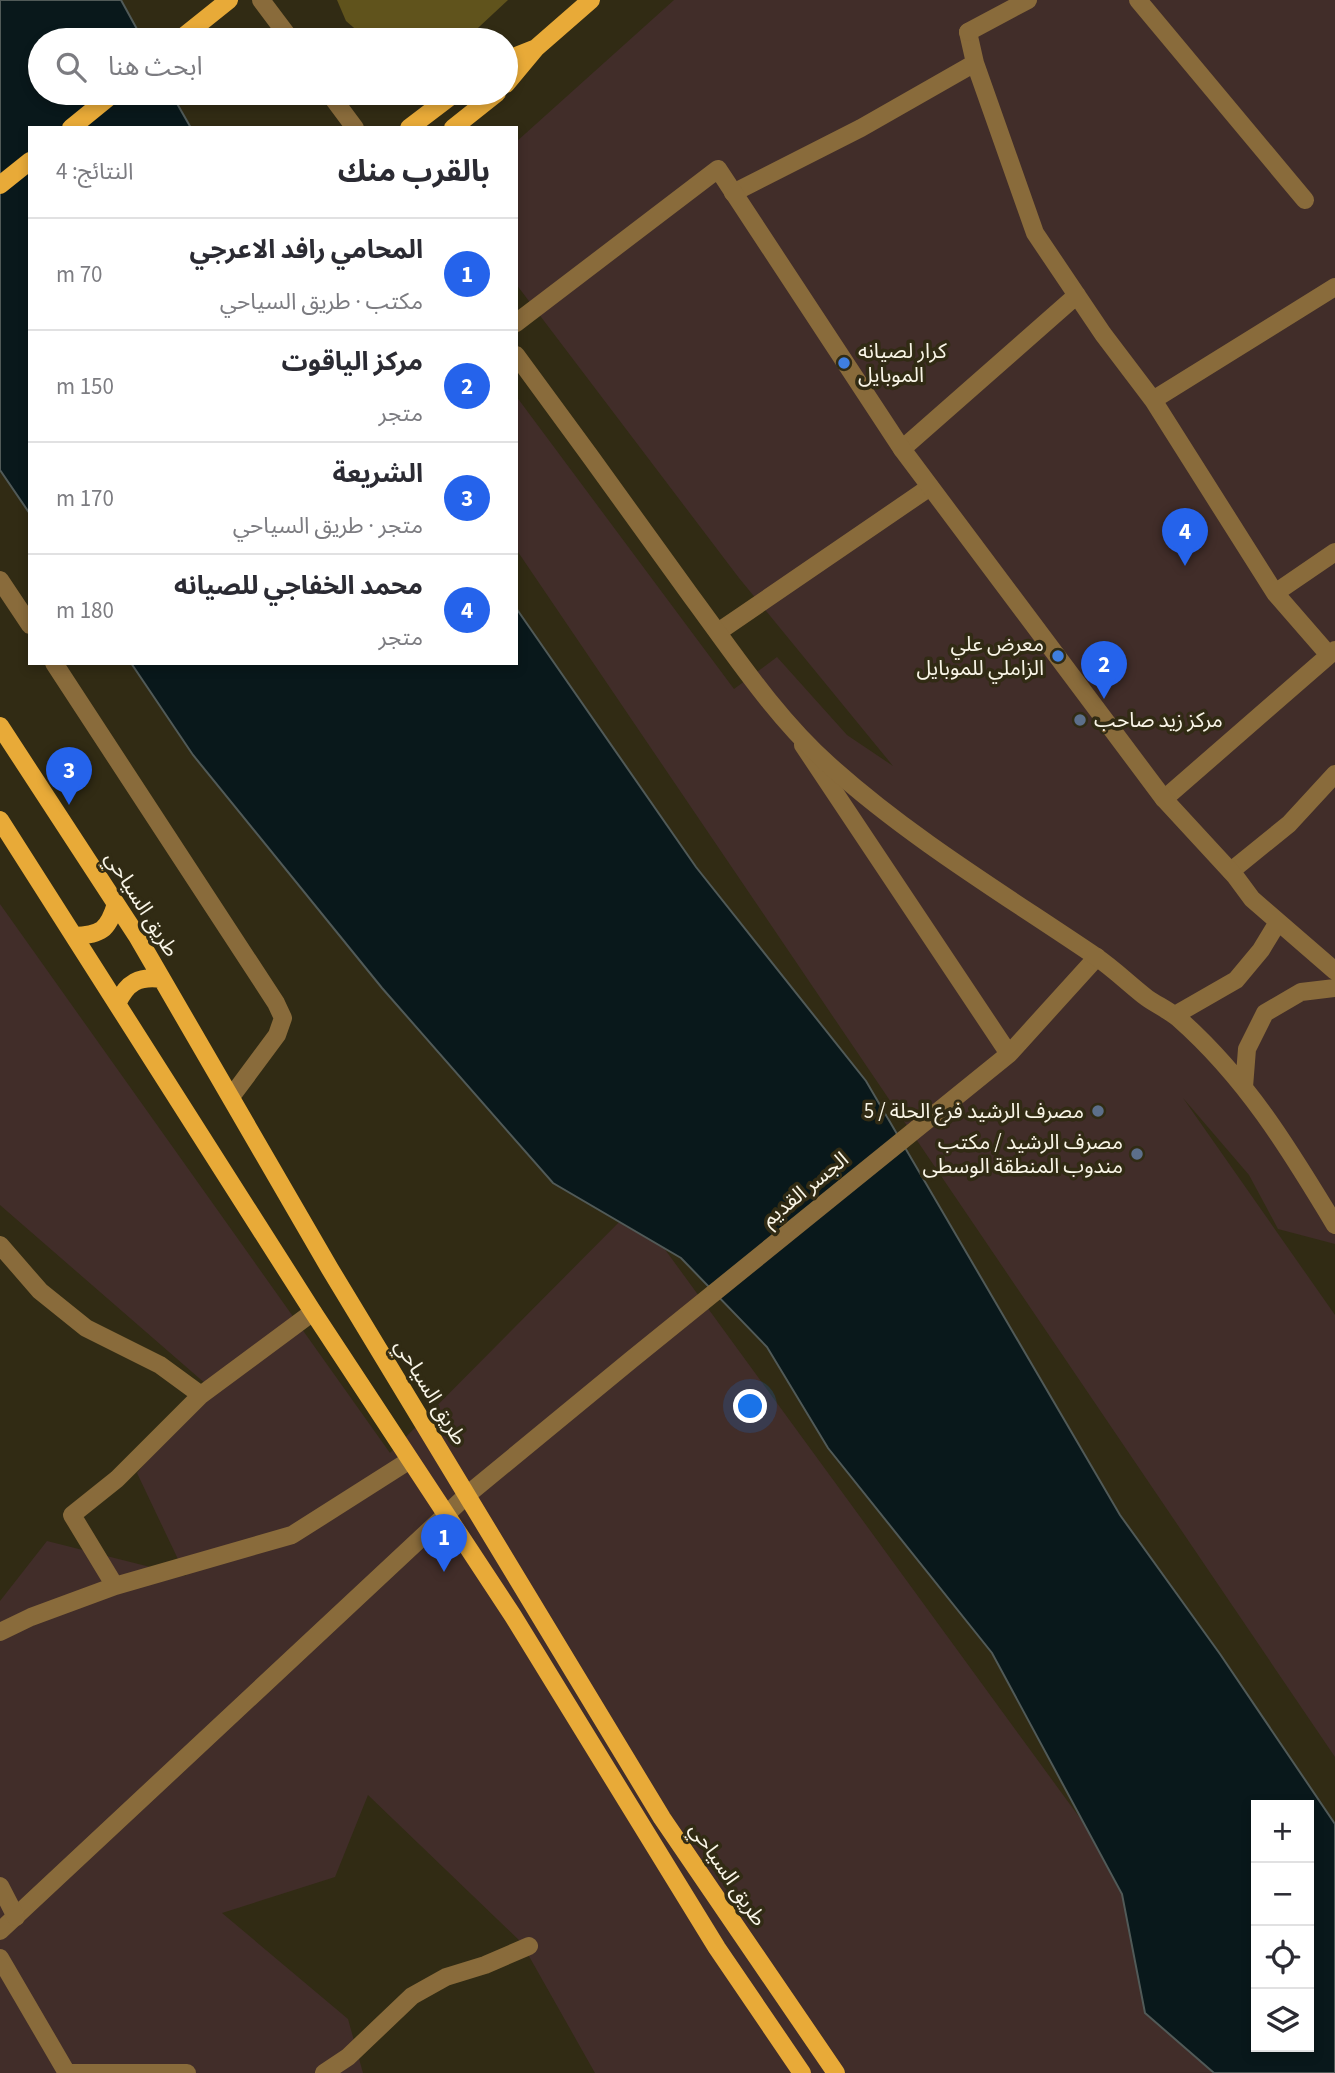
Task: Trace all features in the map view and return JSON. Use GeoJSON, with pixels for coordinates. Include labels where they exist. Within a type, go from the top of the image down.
{"type":"FeatureCollection","features":[{"type":"Feature","properties":{"kind":"main road"},"geometry":{"type":"LineString","coordinates":[[194,28],[229,0]]}},
{"type":"Feature","properties":{"kind":"main road"},"geometry":{"type":"LineString","coordinates":[[518,70],[536,48],[592,0]]}},
{"type":"Feature","properties":{"kind":"main road"},"geometry":{"type":"LineString","coordinates":[[518,55],[536,48]]}},
{"type":"Feature","properties":{"kind":"main road"},"geometry":{"type":"LineString","coordinates":[[73,126],[99,105]]}},
{"type":"Feature","properties":{"kind":"main road"},"geometry":{"type":"LineString","coordinates":[[413,126],[440,105]]}},
{"type":"Feature","properties":{"kind":"main road"},"geometry":{"type":"LineString","coordinates":[[456,126],[482,105]]}},
{"type":"Feature","properties":{"kind":"main road"},"geometry":{"type":"LineString","coordinates":[[0,185],[28,163]]}},
{"type":"Feature","properties":{"kind":"main road","name":"طريق السياحي"},"geometry":{"type":"LineString","coordinates":[[0,726],[162,979],[330,1269],[662,1818],[836,2073]]}},
{"type":"Feature","properties":{"kind":"main road"},"geometry":{"type":"LineString","coordinates":[[0,820],[313,1312],[520,1627],[717,1948],[802,2073]]}},
{"type":"Feature","properties":{"kind":"main road"},"geometry":{"type":"LineString","coordinates":[[74,936],[96,934],[106,927],[116,904]]}},
{"type":"Feature","properties":{"kind":"main road"},"geometry":{"type":"LineString","coordinates":[[117,1004],[130,983],[141,978],[162,979]]}},
{"type":"Feature","properties":{"kind":"street"},"geometry":{"type":"LineString","coordinates":[[261,0],[282,28]]}},
{"type":"Feature","properties":{"kind":"street"},"geometry":{"type":"LineString","coordinates":[[1028,0],[968,32],[975,63],[1035,233],[1153,400],[1275,593],[1332,652],[1164,799]]}},
{"type":"Feature","properties":{"kind":"street"},"geometry":{"type":"LineString","coordinates":[[1138,0],[1304,200]]}},
{"type":"Feature","properties":{"kind":"street"},"geometry":{"type":"LineString","coordinates":[[733,193],[861,128],[975,63]]}},
{"type":"Feature","properties":{"kind":"street"},"geometry":{"type":"LineString","coordinates":[[338,105],[354,126]]}},
{"type":"Feature","properties":{"kind":"street"},"geometry":{"type":"LineString","coordinates":[[518,321],[718,169],[902,449],[1164,799],[1231,872],[1252,900],[1335,971]]}},
{"type":"Feature","properties":{"kind":"street"},"geometry":{"type":"LineString","coordinates":[[1153,400],[1335,287]]}},
{"type":"Feature","properties":{"kind":"street"},"geometry":{"type":"LineString","coordinates":[[902,449],[1077,295]]}},
{"type":"Feature","properties":{"kind":"street"},"geometry":{"type":"LineString","coordinates":[[518,358],[718,632],[796,734],[1009,1054]]}},
{"type":"Feature","properties":{"kind":"street"},"geometry":{"type":"LineString","coordinates":[[718,632],[930,487]]}},
{"type":"Feature","properties":{"kind":"street"},"geometry":{"type":"LineString","coordinates":[[1275,593],[1335,552]]}},
{"type":"Feature","properties":{"kind":"street"},"geometry":{"type":"LineString","coordinates":[[0,580],[28,622]]}},
{"type":"Feature","properties":{"kind":"street"},"geometry":{"type":"LineString","coordinates":[[55,665],[276,1003],[283,1018],[277,1035],[231,1097]]}},
{"type":"Feature","properties":{"kind":"street"},"geometry":{"type":"LineString","coordinates":[[796,734],[872,801],[960,865],[1097,957],[1175,1015],[1208,1046],[1244,1087],[1283,1139],[1335,1225]]}},
{"type":"Feature","properties":{"kind":"street"},"geometry":{"type":"LineString","coordinates":[[1231,872],[1289,824],[1335,774]]}},
{"type":"Feature","properties":{"kind":"street"},"geometry":{"type":"LineString","coordinates":[[1175,1015],[1236,980],[1261,950],[1278,922]]}},
{"type":"Feature","properties":{"kind":"street","name":"الجسر القديم"},"geometry":{"type":"LineString","coordinates":[[0,1931],[467,1495],[1009,1054],[1097,957]]}},
{"type":"Feature","properties":{"kind":"street"},"geometry":{"type":"LineString","coordinates":[[1244,1087],[1247,1049],[1265,1013],[1301,992],[1335,988]]}},
{"type":"Feature","properties":{"kind":"street"},"geometry":{"type":"LineString","coordinates":[[0,1245],[40,1291],[86,1328],[160,1365],[201,1395]]}},
{"type":"Feature","properties":{"kind":"street"},"geometry":{"type":"LineString","coordinates":[[116,1586],[72,1515],[117,1479],[201,1395],[313,1312]]}},
{"type":"Feature","properties":{"kind":"street"},"geometry":{"type":"LineString","coordinates":[[0,1632],[31,1617],[116,1586],[292,1535],[410,1460]]}},
{"type":"Feature","properties":{"kind":"street"},"geometry":{"type":"LineString","coordinates":[[0,1886],[16,1917]]}},
{"type":"Feature","properties":{"kind":"street"},"geometry":{"type":"LineString","coordinates":[[324,2073],[348,2057],[412,1996],[446,1977],[485,1965],[529,1946]]}},
{"type":"Feature","properties":{"kind":"street"},"geometry":{"type":"LineString","coordinates":[[0,1958],[68,2073],[187,2073]]}},
{"type":"Feature","properties":{"kind":"shaded area"},"geometry":{"type":"Polygon","coordinates":[[[0,0],[121,0],[136,28],[28,28],[28,105],[178,105],[190,126],[28,126],[28,511],[0,470],[0,0]]]}},
{"type":"Feature","properties":{"kind":"shaded area"},"geometry":{"type":"Polygon","coordinates":[[[337,0],[508,0],[478,28],[354,28],[346,21],[337,0]]]}},
{"type":"Feature","properties":{"kind":"shaded area"},"geometry":{"type":"Polygon","coordinates":[[[674,0],[1335,0],[1335,1244],[1278,1229],[1249,1175],[1183,1098],[1335,1315],[1335,1757],[518,552],[518,399],[734,689],[777,657],[847,735],[893,766],[739,578],[518,287],[518,140],[674,0]]]}},
{"type":"Feature","properties":{"kind":"shaded area"},"geometry":{"type":"Polygon","coordinates":[[[518,611],[696,867],[866,1081],[1120,1515],[1220,1654],[1335,1824],[1335,2073],[1214,2073],[1145,2013],[1122,1894],[992,1653],[828,1448],[767,1347],[681,1258],[553,1183],[382,988],[193,755],[132,665],[518,665],[518,611]]]}},
{"type":"Feature","properties":{"kind":"shaded area"},"geometry":{"type":"Polygon","coordinates":[[[0,904],[390,1453],[634,1207],[1266,2073],[595,2073],[521,1942],[368,1795],[335,1877],[222,1913],[348,2019],[363,2073],[0,2073],[0,1601],[47,1541],[186,1576],[137,1473],[207,1385],[0,1205],[0,904]]]}},
{"type":"Feature","properties":{"kind":"place","name":"كرار لصيانه الموبايل"},"geometry":{"type":"Point","coordinates":[844,363]}},
{"type":"Feature","properties":{"kind":"place","name":"محمد الخفاجي للصيانه"},"geometry":{"type":"Point","coordinates":[1185,566]}},
{"type":"Feature","properties":{"kind":"place","name":"معرض علي الزاملي للموبايل"},"geometry":{"type":"Point","coordinates":[1058,656]}},
{"type":"Feature","properties":{"kind":"place","name":"مركز الياقوت"},"geometry":{"type":"Point","coordinates":[1104,699]}},
{"type":"Feature","properties":{"kind":"place","name":"مركز زيد صاحب"},"geometry":{"type":"Point","coordinates":[1080,720]}},
{"type":"Feature","properties":{"kind":"place","name":"الشريعة"},"geometry":{"type":"Point","coordinates":[69,805]}},
{"type":"Feature","properties":{"kind":"place","name":"مصرف الرشيد فرع الحلة / 5"},"geometry":{"type":"Point","coordinates":[1098,1111]}},
{"type":"Feature","properties":{"kind":"place","name":"مصرف الرشيد / مكتب مندوب المنطقة الوسطى"},"geometry":{"type":"Point","coordinates":[1137,1154]}},
{"type":"Feature","properties":{"kind":"place","name":"المحامي رافد الاعرجي"},"geometry":{"type":"Point","coordinates":[444,1572]}}]}
